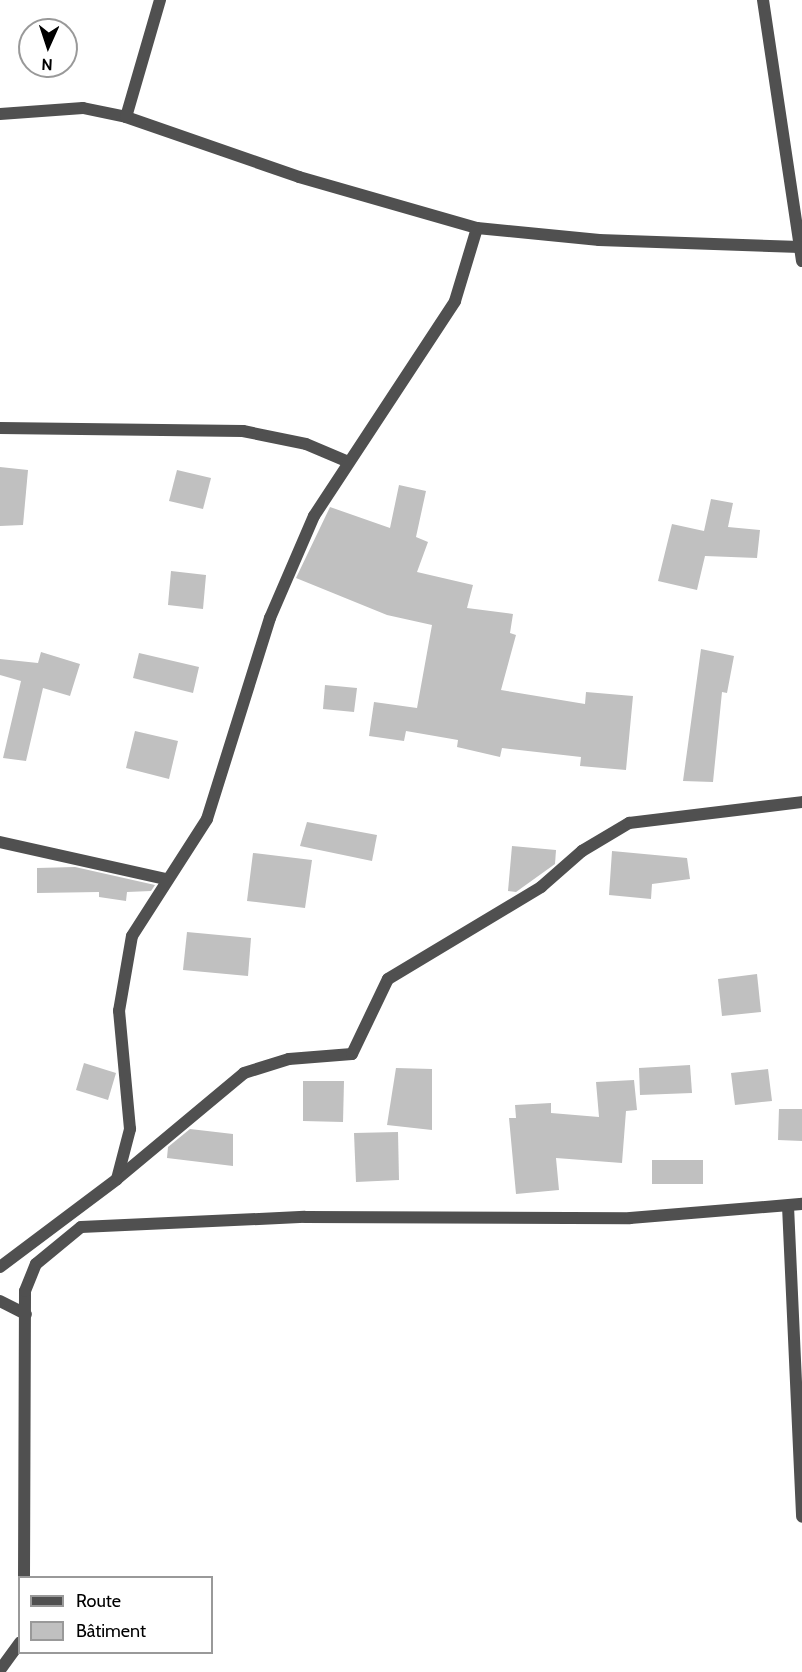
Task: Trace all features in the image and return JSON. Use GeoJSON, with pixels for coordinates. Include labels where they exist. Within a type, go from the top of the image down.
{"type":"FeatureCollection","features":[{"type":"Feature","properties":{"kind":"street"},"geometry":{"type":"LineString","coordinates":[[126,117],[160,0]]}},
{"type":"Feature","properties":{"kind":"street"},"geometry":{"type":"LineString","coordinates":[[763,0],[802,261]]}},
{"type":"Feature","properties":{"kind":"street"},"geometry":{"type":"LineString","coordinates":[[0,114],[83,108],[126,117],[298,177],[477,228],[599,240],[800,247]]}},
{"type":"Feature","properties":{"kind":"street"},"geometry":{"type":"LineString","coordinates":[[117,1179],[130,1129],[119,986],[132,936],[165,879],[207,819],[270,618],[314,516],[346,461],[455,301],[477,228]]}},
{"type":"Feature","properties":{"kind":"street"},"geometry":{"type":"LineString","coordinates":[[0,428],[243,431],[306,444],[346,461]]}},
{"type":"Feature","properties":{"kind":"street"},"geometry":{"type":"LineString","coordinates":[[0,1268],[117,1179],[244,1073],[289,1059],[352,1054],[388,979],[542,887],[582,851],[629,823],[802,802]]}},
{"type":"Feature","properties":{"kind":"street"},"geometry":{"type":"LineString","coordinates":[[0,842],[165,879]]}},
{"type":"Feature","properties":{"kind":"street"},"geometry":{"type":"LineString","coordinates":[[24,1576],[25,1291],[36,1264],[81,1227],[106,1222],[630,1218],[802,1204]]}},
{"type":"Feature","properties":{"kind":"street"},"geometry":{"type":"LineString","coordinates":[[788,1206],[802,1517]]}},
{"type":"Feature","properties":{"kind":"street"},"geometry":{"type":"LineString","coordinates":[[0,1301],[26,1314]]}},
{"type":"Feature","properties":{"kind":"street"},"geometry":{"type":"LineString","coordinates":[[0,1670],[18,1645]]}},
{"type":"Feature","properties":{"kind":"building"},"geometry":{"type":"Polygon","coordinates":[[[0,467],[28,470],[23,525],[0,526],[0,467]]]}},
{"type":"Feature","properties":{"kind":"building"},"geometry":{"type":"Polygon","coordinates":[[[177,470],[211,478],[203,509],[169,501],[177,470]]]}},
{"type":"Feature","properties":{"kind":"building"},"geometry":{"type":"Polygon","coordinates":[[[399,485],[426,491],[416,537],[428,542],[417,572],[473,585],[467,608],[513,614],[510,633],[516,635],[501,690],[585,704],[586,692],[633,696],[626,770],[580,766],[581,757],[502,748],[500,757],[457,747],[458,740],[406,731],[404,741],[369,736],[374,702],[417,708],[432,625],[387,615],[296,578],[330,507],[390,528],[399,485]]]}},
{"type":"Feature","properties":{"kind":"building"},"geometry":{"type":"Polygon","coordinates":[[[711,499],[733,503],[728,527],[760,530],[757,558],[705,556],[697,590],[658,581],[672,524],[704,531],[711,499]]]}},
{"type":"Feature","properties":{"kind":"building"},"geometry":{"type":"Polygon","coordinates":[[[171,571],[206,575],[203,609],[168,605],[171,571]]]}},
{"type":"Feature","properties":{"kind":"building"},"geometry":{"type":"Polygon","coordinates":[[[701,649],[734,656],[727,693],[722,692],[713,782],[683,781],[701,649]]]}},
{"type":"Feature","properties":{"kind":"building"},"geometry":{"type":"Polygon","coordinates":[[[41,652],[80,664],[70,696],[43,688],[26,761],[3,758],[21,681],[0,675],[0,659],[38,663],[41,652]]]}},
{"type":"Feature","properties":{"kind":"building"},"geometry":{"type":"Polygon","coordinates":[[[139,653],[199,667],[193,693],[133,678],[139,653]]]}},
{"type":"Feature","properties":{"kind":"building"},"geometry":{"type":"Polygon","coordinates":[[[325,685],[357,688],[354,712],[323,709],[325,685]]]}},
{"type":"Feature","properties":{"kind":"building"},"geometry":{"type":"Polygon","coordinates":[[[135,731],[178,741],[169,779],[126,768],[135,731]]]}},
{"type":"Feature","properties":{"kind":"building"},"geometry":{"type":"Polygon","coordinates":[[[307,822],[377,835],[372,861],[300,846],[307,822]]]}},
{"type":"Feature","properties":{"kind":"building"},"geometry":{"type":"Polygon","coordinates":[[[512,846],[556,850],[555,864],[516,892],[508,891],[512,846]]]}},
{"type":"Feature","properties":{"kind":"building"},"geometry":{"type":"Polygon","coordinates":[[[612,851],[687,858],[690,879],[652,884],[651,899],[609,895],[612,851]]]}},
{"type":"Feature","properties":{"kind":"building"},"geometry":{"type":"Polygon","coordinates":[[[253,853],[312,860],[305,908],[247,901],[253,853]]]}},
{"type":"Feature","properties":{"kind":"building"},"geometry":{"type":"Polygon","coordinates":[[[75,867],[155,885],[151,891],[127,892],[126,901],[99,897],[99,892],[37,893],[37,868],[75,867]]]}},
{"type":"Feature","properties":{"kind":"building"},"geometry":{"type":"Polygon","coordinates":[[[187,932],[251,938],[248,976],[183,970],[187,932]]]}},
{"type":"Feature","properties":{"kind":"building"},"geometry":{"type":"Polygon","coordinates":[[[757,974],[761,1012],[722,1016],[718,979],[757,974]]]}},
{"type":"Feature","properties":{"kind":"building"},"geometry":{"type":"Polygon","coordinates":[[[84,1063],[116,1073],[108,1100],[76,1090],[84,1063]]]}},
{"type":"Feature","properties":{"kind":"building"},"geometry":{"type":"Polygon","coordinates":[[[690,1065],[692,1093],[640,1095],[639,1068],[690,1065]]]}},
{"type":"Feature","properties":{"kind":"building"},"geometry":{"type":"Polygon","coordinates":[[[396,1068],[432,1069],[432,1130],[387,1125],[396,1068]]]}},
{"type":"Feature","properties":{"kind":"building"},"geometry":{"type":"Polygon","coordinates":[[[768,1069],[772,1101],[735,1105],[731,1073],[768,1069]]]}},
{"type":"Feature","properties":{"kind":"building"},"geometry":{"type":"Polygon","coordinates":[[[634,1080],[637,1110],[626,1111],[622,1163],[556,1158],[559,1190],[516,1194],[509,1118],[516,1118],[515,1105],[551,1103],[551,1113],[599,1117],[596,1082],[634,1080]]]}},
{"type":"Feature","properties":{"kind":"building"},"geometry":{"type":"Polygon","coordinates":[[[303,1081],[344,1081],[343,1122],[303,1121],[303,1081]]]}},
{"type":"Feature","properties":{"kind":"building"},"geometry":{"type":"Polygon","coordinates":[[[779,1109],[802,1109],[802,1141],[778,1140],[779,1109]]]}},
{"type":"Feature","properties":{"kind":"building"},"geometry":{"type":"Polygon","coordinates":[[[190,1129],[233,1134],[233,1166],[167,1158],[168,1147],[190,1129]]]}},
{"type":"Feature","properties":{"kind":"building"},"geometry":{"type":"Polygon","coordinates":[[[398,1132],[399,1180],[356,1182],[354,1133],[398,1132]]]}},
{"type":"Feature","properties":{"kind":"building"},"geometry":{"type":"Polygon","coordinates":[[[652,1160],[703,1160],[703,1184],[652,1184],[652,1160]]]}}]}
